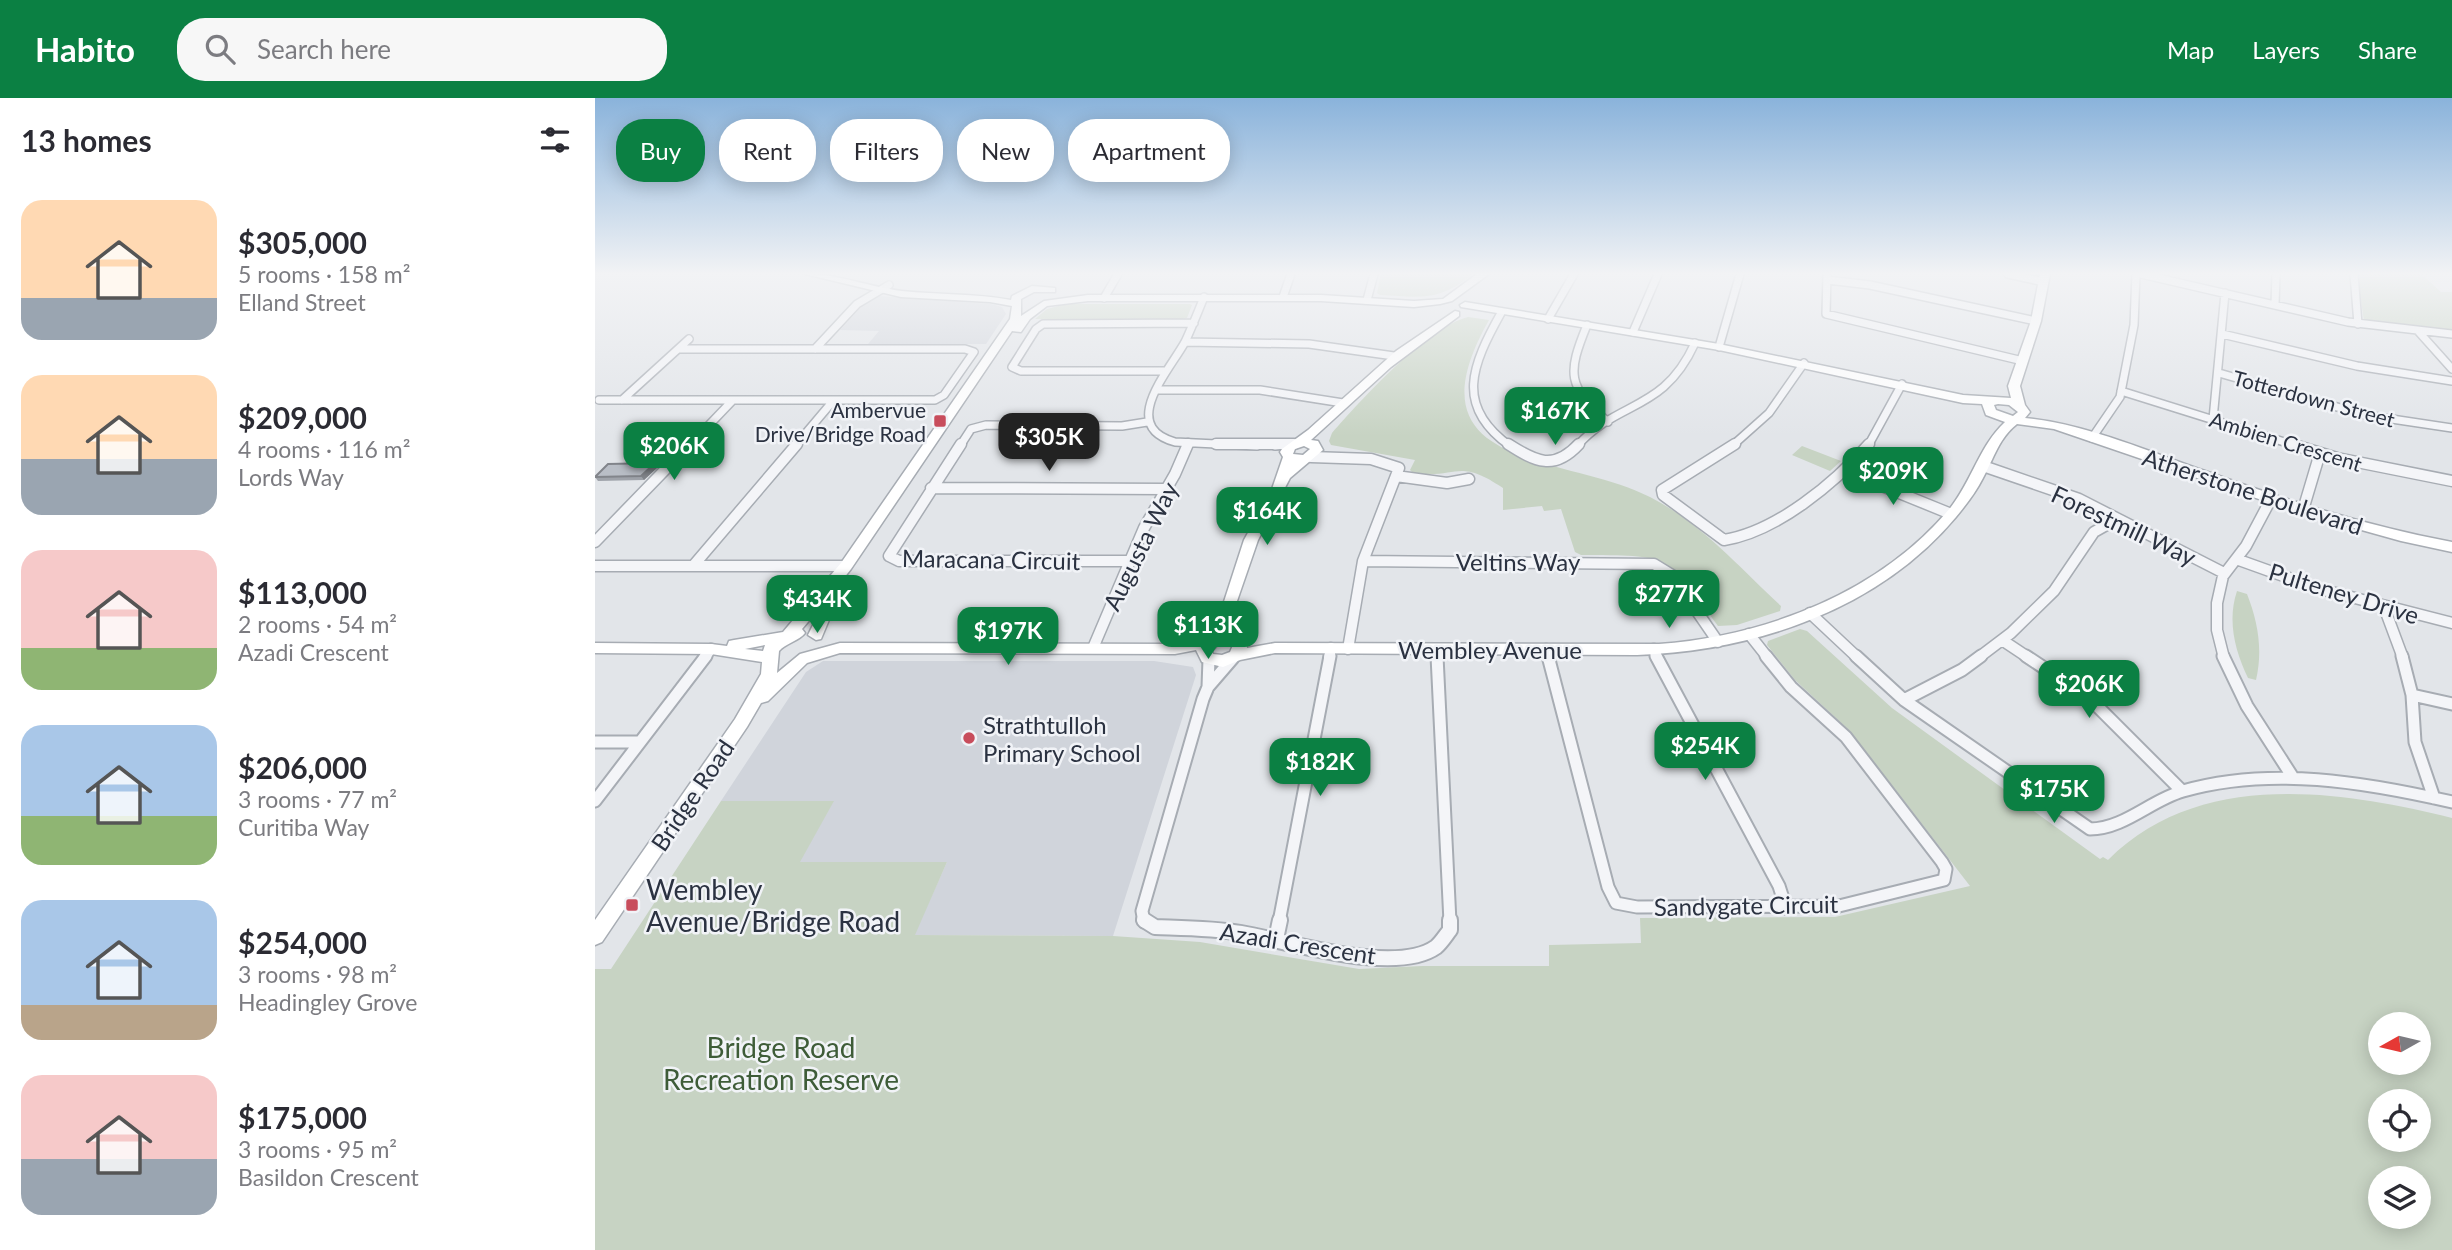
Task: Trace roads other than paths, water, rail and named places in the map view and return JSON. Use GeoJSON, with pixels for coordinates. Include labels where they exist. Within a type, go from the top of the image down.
{"type":"FeatureCollection","features":[{"type":"Feature","properties":{"kind":"street"},"geometry":{"type":"LineString","coordinates":[[815,349],[835,328]]}},
{"type":"Feature","properties":{"kind":"street"},"geometry":{"type":"LineString","coordinates":[[788,636],[846,566],[1009,328]]}},
{"type":"Feature","properties":{"kind":"street"},"geometry":{"type":"LineString","coordinates":[[818,637],[824,614],[1018,328]]}},
{"type":"Feature","properties":{"kind":"street"},"geometry":{"type":"LineString","coordinates":[[1037,328],[1012,367],[1021,371],[1166,371]]}},
{"type":"Feature","properties":{"kind":"street"},"geometry":{"type":"LineString","coordinates":[[1192,328],[1166,371],[1147,412],[1147,422],[1151,430],[1164,439],[1312,451],[1395,464],[1399,468],[1376,519],[1363,561],[1348,649]]}},
{"type":"Feature","properties":{"kind":"street"},"geometry":{"type":"LineString","coordinates":[[1209,649],[1228,610],[1250,542],[1285,475],[1292,449],[1394,356],[1431,328]]}},
{"type":"Feature","properties":{"kind":"street"},"geometry":{"type":"LineString","coordinates":[[1489,328],[1477,355],[1473,378],[1474,405],[1489,430],[1525,453],[1557,462],[1584,437],[1645,404],[1666,389],[1683,370],[1695,343]]}},
{"type":"Feature","properties":{"kind":"street"},"geometry":{"type":"LineString","coordinates":[[1586,328],[1572,362],[1571,377],[1582,400],[1608,422]]}},
{"type":"Feature","properties":{"kind":"street"},"geometry":{"type":"LineString","coordinates":[[1605,328],[1804,363],[2019,413]]}},
{"type":"Feature","properties":{"kind":"street"},"geometry":{"type":"LineString","coordinates":[[1633,332],[1635,328]]}},
{"type":"Feature","properties":{"kind":"street"},"geometry":{"type":"LineString","coordinates":[[1719,347],[1725,328]]}},
{"type":"Feature","properties":{"kind":"street"},"geometry":{"type":"LineString","coordinates":[[1879,328],[2022,361]]}},
{"type":"Feature","properties":{"kind":"street"},"geometry":{"type":"LineString","coordinates":[[1993,407],[2014,386],[2034,328]]}},
{"type":"Feature","properties":{"kind":"street"},"geometry":{"type":"LineString","coordinates":[[2092,438],[2121,391],[2133,328]]}},
{"type":"Feature","properties":{"kind":"street"},"geometry":{"type":"LineString","coordinates":[[2213,419],[2222,328]]}},
{"type":"Feature","properties":{"kind":"street"},"geometry":{"type":"LineString","coordinates":[[2390,328],[2452,334]]}},
{"type":"Feature","properties":{"kind":"street"},"geometry":{"type":"LineString","coordinates":[[2418,331],[2452,369]]}},
{"type":"Feature","properties":{"kind":"street"},"geometry":{"type":"LineString","coordinates":[[2222,334],[2357,366],[2452,381]]}},
{"type":"Feature","properties":{"kind":"street"},"geometry":{"type":"LineString","coordinates":[[622,400],[689,340]]}},
{"type":"Feature","properties":{"kind":"street"},"geometry":{"type":"LineString","coordinates":[[1185,342],[1309,344],[1394,356]]}},
{"type":"Feature","properties":{"kind":"street"},"geometry":{"type":"LineString","coordinates":[[599,400],[935,400],[944,396],[974,351],[679,349]]}},
{"type":"Feature","properties":{"kind":"street"},"geometry":{"type":"LineString","coordinates":[[1804,363],[1767,417],[1751,432],[1683,472],[1661,493],[1719,538],[1731,540],[1797,507],[1845,471],[1869,444],[1902,384]]}},
{"type":"Feature","properties":{"kind":"street","name":"Totterdown Street"},"geometry":{"type":"LineString","coordinates":[[2218,373],[2365,415],[2452,428]]}},
{"type":"Feature","properties":{"kind":"street"},"geometry":{"type":"LineString","coordinates":[[2014,386],[2019,413]]}},
{"type":"Feature","properties":{"kind":"street"},"geometry":{"type":"LineString","coordinates":[[1157,390],[1260,390],[1343,403]]}},
{"type":"Feature","properties":{"kind":"street","name":"Ambien Crescent"},"geometry":{"type":"LineString","coordinates":[[2121,391],[2320,453],[2373,467],[2452,481]]}},
{"type":"Feature","properties":{"kind":"street"},"geometry":{"type":"LineString","coordinates":[[595,542],[732,401]]}},
{"type":"Feature","properties":{"kind":"street"},"geometry":{"type":"LineString","coordinates":[[693,566],[833,401]]}},
{"type":"Feature","properties":{"kind":"street"},"geometry":{"type":"LineString","coordinates":[[1993,407],[2019,413]]}},
{"type":"Feature","properties":{"kind":"street"},"geometry":{"type":"LineString","coordinates":[[1993,407],[1997,432]]}},
{"type":"Feature","properties":{"kind":"street"},"geometry":{"type":"LineString","coordinates":[[1997,432],[2019,413]]}},
{"type":"Feature","properties":{"kind":"street","name":"Atherstone Boulevard"},"geometry":{"type":"LineString","coordinates":[[2019,413],[2303,510],[2452,547]]}},
{"type":"Feature","properties":{"kind":"street","name":"Maracana Circuit"},"geometry":{"type":"LineString","coordinates":[[1129,561],[893,560],[889,555],[968,432],[976,427],[1122,426],[1147,422]]}},
{"type":"Feature","properties":{"kind":"street"},"geometry":{"type":"LineString","coordinates":[[1285,475],[1312,451],[1319,427]]}},
{"type":"Feature","properties":{"kind":"street","name":"Wembley Avenue"},"geometry":{"type":"LineString","coordinates":[[1236,647],[1654,649],[1718,642],[1749,634],[1809,613],[1893,567],[1922,545],[1951,514],[1983,466],[1997,432]]}},
{"type":"Feature","properties":{"kind":"street","name":"Augusta Way"},"geometry":{"type":"LineString","coordinates":[[1093,649],[1129,561],[1188,443]]}},
{"type":"Feature","properties":{"kind":"street"},"geometry":{"type":"LineString","coordinates":[[2303,510],[2320,453]]}},
{"type":"Feature","properties":{"kind":"street","name":"Forestmill Way"},"geometry":{"type":"LineString","coordinates":[[1983,466],[2079,499],[2224,573]]}},
{"type":"Feature","properties":{"kind":"street"},"geometry":{"type":"LineString","coordinates":[[1845,471],[1951,514]]}},
{"type":"Feature","properties":{"kind":"street"},"geometry":{"type":"LineString","coordinates":[[1396,476],[1447,483],[1469,479]]}},
{"type":"Feature","properties":{"kind":"street"},"geometry":{"type":"LineString","coordinates":[[931,488],[1166,489]]}},
{"type":"Feature","properties":{"kind":"street"},"geometry":{"type":"LineString","coordinates":[[2271,499],[2236,559],[2224,573],[2215,612],[2219,645],[2237,690],[2292,776]]}},
{"type":"Feature","properties":{"kind":"street"},"geometry":{"type":"LineString","coordinates":[[1904,700],[1962,670],[2002,640],[2054,592],[2094,532],[2117,519]]}},
{"type":"Feature","properties":{"kind":"street","name":"Pulteney Drive"},"geometry":{"type":"LineString","coordinates":[[2236,559],[2384,607],[2452,623]]}},
{"type":"Feature","properties":{"kind":"street","name":"Veltins Way"},"geometry":{"type":"LineString","coordinates":[[1363,561],[1654,564],[1672,575],[1718,642]]}},
{"type":"Feature","properties":{"kind":"street"},"geometry":{"type":"LineString","coordinates":[[595,566],[846,566]]}},
{"type":"Feature","properties":{"kind":"street"},"geometry":{"type":"LineString","coordinates":[[2384,607],[2404,661],[2412,695],[2415,742],[2434,798]]}},
{"type":"Feature","properties":{"kind":"street"},"geometry":{"type":"LineString","coordinates":[[1228,610],[1236,647]]}},
{"type":"Feature","properties":{"kind":"street"},"geometry":{"type":"LineString","coordinates":[[1809,613],[1904,700],[2090,829],[2108,829],[2151,803],[2182,791],[2233,780],[2292,776],[2364,783],[2452,802]]}},
{"type":"Feature","properties":{"kind":"street"},"geometry":{"type":"LineString","coordinates":[[595,801],[711,649],[802,632],[841,648]]}},
{"type":"Feature","properties":{"kind":"street","name":"Sandygate Circuit"},"geometry":{"type":"LineString","coordinates":[[1546,649],[1608,887],[1616,903],[1637,907],[1839,906],[1944,880],[1946,869],[1846,737],[1791,687],[1749,634]]}},
{"type":"Feature","properties":{"kind":"street","name":"Bridge Road"},"geometry":{"type":"LineString","coordinates":[[741,723],[768,674],[771,649],[788,636]]}},
{"type":"Feature","properties":{"kind":"street","name":"Bridge Road"},"geometry":{"type":"LineString","coordinates":[[595,936],[741,723],[767,691],[817,648],[818,637]]}},
{"type":"Feature","properties":{"kind":"street"},"geometry":{"type":"LineString","coordinates":[[2002,640],[2088,697],[2182,791]]}},
{"type":"Feature","properties":{"kind":"street"},"geometry":{"type":"LineString","coordinates":[[595,648],[711,649],[770,659],[780,664],[841,648],[1236,647]]}},
{"type":"Feature","properties":{"kind":"street"},"geometry":{"type":"LineString","coordinates":[[1209,649],[1223,661],[1236,647]]}},
{"type":"Feature","properties":{"kind":"street","name":"Azadi Crescent"},"geometry":{"type":"LineString","coordinates":[[1208,687],[1236,647]]}},
{"type":"Feature","properties":{"kind":"street"},"geometry":{"type":"LineString","coordinates":[[1276,939],[1331,648]]}},
{"type":"Feature","properties":{"kind":"street","name":"Azadi Crescent"},"geometry":{"type":"LineString","coordinates":[[1209,649],[1208,687],[1142,917],[1144,922],[1155,927],[1239,933],[1276,939],[1338,954],[1382,957],[1434,948],[1447,936],[1450,914],[1437,649]]}},
{"type":"Feature","properties":{"kind":"street"},"geometry":{"type":"LineString","coordinates":[[1654,649],[1779,886],[1786,908]]}},
{"type":"Feature","properties":{"kind":"street"},"geometry":{"type":"LineString","coordinates":[[2412,695],[2452,704]]}},
{"type":"Feature","properties":{"kind":"street"},"geometry":{"type":"LineString","coordinates":[[595,742],[640,742]]}},
{"type":"Feature","properties":{"kind":"place","name":"Ambervue Drive/Bridge Road"},"geometry":{"type":"Point","coordinates":[940,421]}},
{"type":"Feature","properties":{"kind":"place","name":"Strathtulloh Primary School"},"geometry":{"type":"Point","coordinates":[969,738]}},
{"type":"Feature","properties":{"kind":"place","name":"Wembley Avenue/Bridge Road"},"geometry":{"type":"Point","coordinates":[632,905]}},
{"type":"Feature","properties":{"kind":"park label","name":"Bridge Road Recreation Reserve"},"geometry":{"type":"Point","coordinates":[781,1063]}}]}
